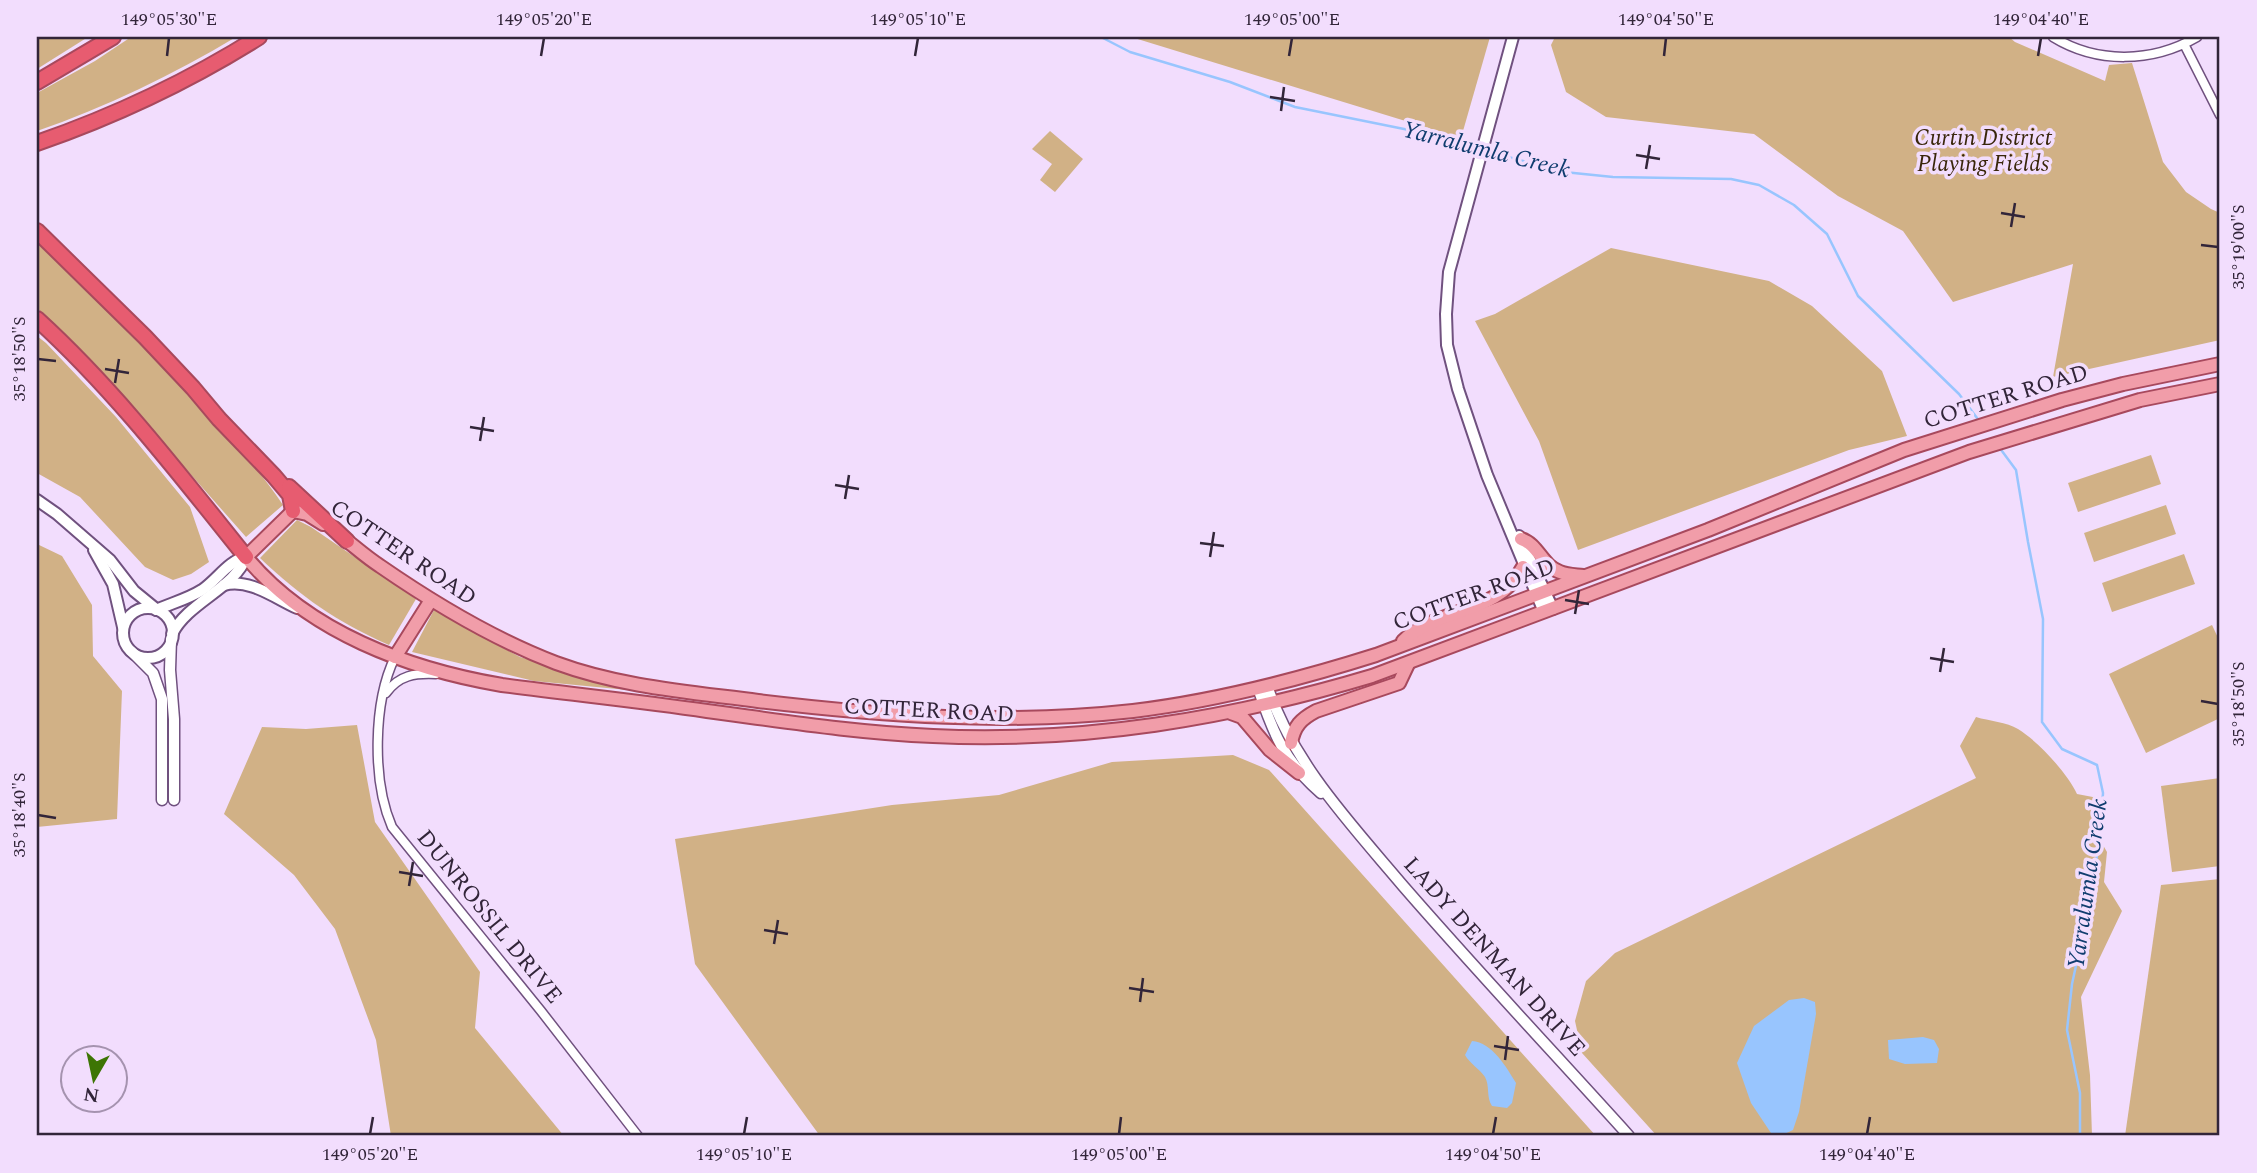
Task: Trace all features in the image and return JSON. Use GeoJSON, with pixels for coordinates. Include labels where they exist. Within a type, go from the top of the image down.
{"type":"FeatureCollection","features":[{"type":"Feature","properties":{"kind":"highway"},"geometry":{"type":"LineString","coordinates":[[37,82],[113,37]]}},
{"type":"Feature","properties":{"kind":"highway"},"geometry":{"type":"LineString","coordinates":[[37,143],[155,95],[259,37]]}},
{"type":"Feature","properties":{"kind":"highway"},"geometry":{"type":"LineString","coordinates":[[37,231],[145,337],[274,476],[290,495],[293,511]]}},
{"type":"Feature","properties":{"kind":"highway"},"geometry":{"type":"LineString","coordinates":[[37,319],[103,384],[246,557]]}},
{"type":"Feature","properties":{"kind":"highway"},"geometry":{"type":"LineString","coordinates":[[274,476],[347,541]]}},
{"type":"Feature","properties":{"kind":"main road"},"geometry":{"type":"LineString","coordinates":[[1513,37],[1449,272],[1447,345],[1458,389],[1487,475],[1510,526],[1523,568],[1540,592]]}},
{"type":"Feature","properties":{"kind":"main road","name":"COTTER ROAD"},"geometry":{"type":"LineString","coordinates":[[2220,364],[2110,387],[1904,450],[1751,514],[1330,669],[1262,687],[1146,709],[1077,715],[963,718],[875,714],[700,694],[615,680],[580,671],[531,653],[481,629],[378,565],[307,514],[293,511],[246,557],[271,582],[318,619],[355,640],[395,657],[460,677],[502,685],[788,722],[924,736],[1067,734],[1152,726],[1231,713],[1268,705],[1408,664],[1969,452],[2140,400],[2220,384]]}},
{"type":"Feature","properties":{"kind":"main road"},"geometry":{"type":"LineString","coordinates":[[37,500],[116,565],[138,596],[167,617],[172,637]]}},
{"type":"Feature","properties":{"kind":"main road"},"geometry":{"type":"LineString","coordinates":[[1510,526],[1521,539],[1548,610]]}},
{"type":"Feature","properties":{"kind":"main road"},"geometry":{"type":"LineString","coordinates":[[1521,539],[1530,541],[1550,566],[1559,572],[1586,576]]}},
{"type":"Feature","properties":{"kind":"main road"},"geometry":{"type":"LineString","coordinates":[[90,545],[113,584],[123,638],[131,651],[142,657],[155,656],[165,650],[184,615],[222,586],[243,565],[246,557]]}},
{"type":"Feature","properties":{"kind":"main road"},"geometry":{"type":"LineString","coordinates":[[123,627],[135,611],[148,608],[156,610],[197,593],[213,582],[236,559],[246,557]]}},
{"type":"Feature","properties":{"kind":"main road"},"geometry":{"type":"LineString","coordinates":[[1397,646],[1416,629],[1501,594],[1517,579],[1523,568]]}},
{"type":"Feature","properties":{"kind":"main road"},"geometry":{"type":"LineString","coordinates":[[222,586],[236,583],[250,586],[318,619]]}},
{"type":"Feature","properties":{"kind":"main road"},"geometry":{"type":"LineString","coordinates":[[395,657],[431,600]]}},
{"type":"Feature","properties":{"kind":"main road"},"geometry":{"type":"LineString","coordinates":[[1291,743],[1296,725],[1304,718],[1316,711],[1399,683],[1408,664]]}},
{"type":"Feature","properties":{"kind":"main road"},"geometry":{"type":"LineString","coordinates":[[1231,713],[1242,717],[1270,750],[1299,774]]}},
{"type":"Feature","properties":{"kind":"street"},"geometry":{"type":"LineString","coordinates":[[2053,37],[2069,47],[2121,58],[2185,44],[2197,37]]}},
{"type":"Feature","properties":{"kind":"street"},"geometry":{"type":"LineString","coordinates":[[2185,44],[2220,115]]}},
{"type":"Feature","properties":{"kind":"street"},"geometry":{"type":"LineString","coordinates":[[172,637],[170,670],[174,719],[174,800]]}},
{"type":"Feature","properties":{"kind":"street"},"geometry":{"type":"LineString","coordinates":[[131,651],[153,673],[162,699],[162,800]]}},
{"type":"Feature","properties":{"kind":"street","name":"DUNROSSIL DRIVE"},"geometry":{"type":"LineString","coordinates":[[395,657],[383,697],[378,762],[381,794],[392,827],[638,1136]]}},
{"type":"Feature","properties":{"kind":"street"},"geometry":{"type":"LineString","coordinates":[[383,697],[394,683],[412,674],[460,677]]}},
{"type":"Feature","properties":{"kind":"street","name":"LADY DENMAN DRIVE"},"geometry":{"type":"LineString","coordinates":[[1262,687],[1275,736],[1299,774],[1332,802]]}},
{"type":"Feature","properties":{"kind":"street","name":"LADY DENMAN DRIVE"},"geometry":{"type":"LineString","coordinates":[[1268,705],[1332,802],[1435,922],[1629,1136]]}},
{"type":"Feature","properties":{"kind":"green space"},"geometry":{"type":"Polygon","coordinates":[[[37,37],[88,37],[37,69],[37,37]]]}},
{"type":"Feature","properties":{"kind":"green space"},"geometry":{"type":"Polygon","coordinates":[[[131,37],[236,37],[139,89],[37,131],[37,93],[95,61],[131,37]]]}},
{"type":"Feature","properties":{"kind":"green space"},"geometry":{"type":"Polygon","coordinates":[[[1131,37],[1490,37],[1461,138],[1131,37]]]}},
{"type":"Feature","properties":{"kind":"green space","name":"Curtin District Playing Fields"},"geometry":{"type":"Polygon","coordinates":[[[1555,37],[2009,37],[2105,81],[2109,65],[2132,63],[2163,162],[2186,192],[2220,213],[2220,340],[2053,377],[2073,264],[1953,302],[1903,231],[1838,196],[1754,134],[1606,117],[1566,92],[1551,45],[1555,37]]]}},
{"type":"Feature","properties":{"kind":"green space"},"geometry":{"type":"Polygon","coordinates":[[[1050,131],[1083,159],[1055,192],[1040,180],[1052,164],[1032,149],[1050,131]]]}},
{"type":"Feature","properties":{"kind":"green space"},"geometry":{"type":"Polygon","coordinates":[[[37,242],[78,278],[117,318],[240,450],[283,505],[246,537],[79,348],[37,308],[37,242]]]}},
{"type":"Feature","properties":{"kind":"green space"},"geometry":{"type":"Polygon","coordinates":[[[1611,248],[1769,281],[1812,306],[1882,371],[1907,436],[1849,450],[1578,550],[1539,441],[1475,321],[1495,314],[1611,248]]]}},
{"type":"Feature","properties":{"kind":"green space"},"geometry":{"type":"Polygon","coordinates":[[[37,336],[116,417],[190,507],[209,562],[191,574],[173,580],[145,567],[80,497],[37,473],[37,336]]]}},
{"type":"Feature","properties":{"kind":"green space"},"geometry":{"type":"Polygon","coordinates":[[[2151,455],[2161,484],[2078,512],[2068,483],[2151,455]]]}},
{"type":"Feature","properties":{"kind":"green space"},"geometry":{"type":"Polygon","coordinates":[[[2166,505],[2176,534],[2094,562],[2084,533],[2166,505]]]}},
{"type":"Feature","properties":{"kind":"green space"},"geometry":{"type":"Polygon","coordinates":[[[297,520],[416,599],[389,645],[320,608],[260,558],[297,520]]]}},
{"type":"Feature","properties":{"kind":"green space"},"geometry":{"type":"Polygon","coordinates":[[[37,544],[62,556],[92,605],[93,656],[122,691],[117,819],[37,827],[37,544]]]}},
{"type":"Feature","properties":{"kind":"green space"},"geometry":{"type":"Polygon","coordinates":[[[2184,554],[2195,584],[2112,612],[2102,583],[2184,554]]]}},
{"type":"Feature","properties":{"kind":"green space"},"geometry":{"type":"Polygon","coordinates":[[[434,610],[520,657],[638,691],[534,681],[412,652],[434,610]]]}},
{"type":"Feature","properties":{"kind":"green space"},"geometry":{"type":"Polygon","coordinates":[[[2212,625],[2220,642],[2220,718],[2146,753],[2109,674],[2212,625]]]}},
{"type":"Feature","properties":{"kind":"green space"},"geometry":{"type":"Polygon","coordinates":[[[1976,717],[2018,729],[2052,758],[2077,794],[2098,798],[2093,828],[2107,852],[2104,882],[2122,911],[2081,997],[2090,1075],[2092,1136],[1657,1136],[1582,1053],[1575,1021],[1586,981],[1615,953],[1976,778],[1960,746],[1976,717]]]}},
{"type":"Feature","properties":{"kind":"green space"},"geometry":{"type":"Polygon","coordinates":[[[357,725],[375,822],[480,972],[475,1028],[564,1136],[391,1136],[376,1040],[335,929],[294,875],[224,814],[262,727],[306,729],[357,725]]]}},
{"type":"Feature","properties":{"kind":"green space"},"geometry":{"type":"Polygon","coordinates":[[[1233,755],[1269,770],[1596,1136],[820,1136],[695,964],[675,839],[892,805],[999,795],[1112,762],[1233,755]]]}},
{"type":"Feature","properties":{"kind":"green space"},"geometry":{"type":"Polygon","coordinates":[[[2220,778],[2220,866],[2172,872],[2161,786],[2220,778]]]}},
{"type":"Feature","properties":{"kind":"green space"},"geometry":{"type":"Polygon","coordinates":[[[2220,879],[2220,1136],[2125,1136],[2161,885],[2220,879]]]}},
{"type":"Feature","properties":{"kind":"water"},"geometry":{"type":"Polygon","coordinates":[[[1804,998],[1815,1002],[1816,1014],[1799,1112],[1793,1130],[1773,1136],[1751,1103],[1737,1063],[1754,1026],[1789,1000],[1804,998]]]}},
{"type":"Feature","properties":{"kind":"water"},"geometry":{"type":"Polygon","coordinates":[[[1923,1037],[1934,1040],[1939,1049],[1937,1063],[1905,1064],[1889,1059],[1888,1040],[1923,1037]]]}},
{"type":"Feature","properties":{"kind":"water"},"geometry":{"type":"Polygon","coordinates":[[[1472,1041],[1479,1042],[1492,1051],[1516,1083],[1512,1103],[1507,1108],[1492,1106],[1485,1077],[1465,1055],[1472,1041]]]}},
{"type":"Feature","properties":{"kind":"waterway","name":"Yarralumla Creek"},"geometry":{"type":"LineString","coordinates":[[1101,37],[1130,52],[1230,82],[1295,107],[1409,130],[1480,149]]}},
{"type":"Feature","properties":{"kind":"waterway","name":"Yarralumla Creek"},"geometry":{"type":"LineString","coordinates":[[1486,151],[1564,172],[1613,177],[1731,179],[1759,185],[1794,205],[1827,234],[1858,296],[1959,394],[1980,422]]}},
{"type":"Feature","properties":{"kind":"waterway","name":"Yarralumla Creek"},"geometry":{"type":"LineString","coordinates":[[1999,447],[2016,470],[2043,619],[2042,722],[2062,749],[2097,765],[2103,793],[2100,836],[2089,906],[2072,984],[2067,1030],[2080,1093],[2080,1136]]}}]}
